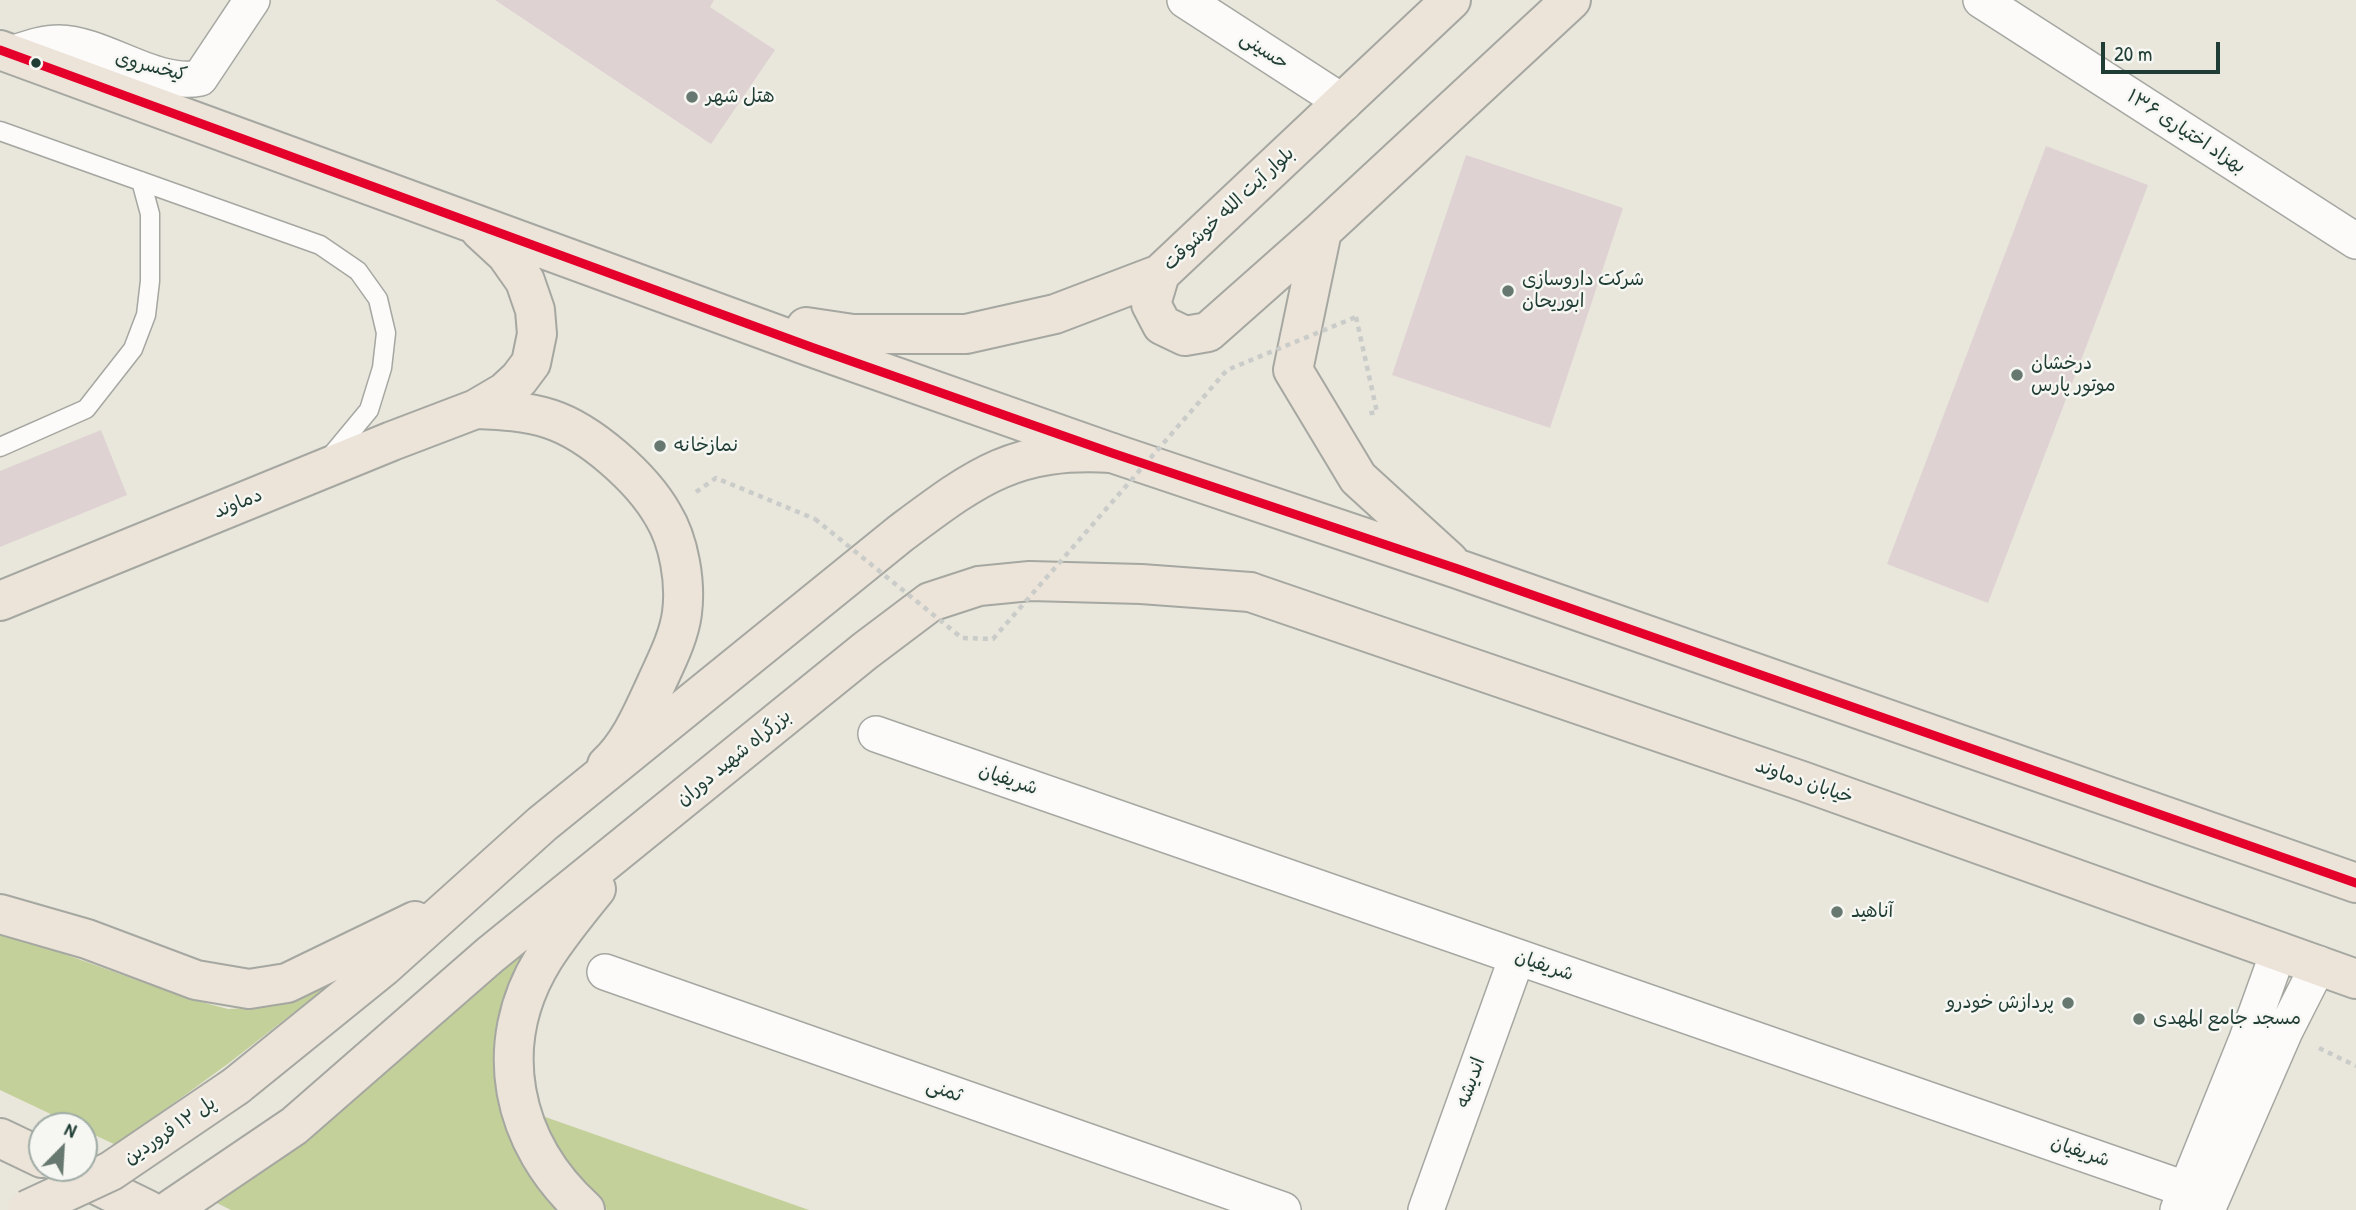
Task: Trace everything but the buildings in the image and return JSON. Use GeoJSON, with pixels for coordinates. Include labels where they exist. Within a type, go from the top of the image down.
{"type":"FeatureCollection","features":[{"type":"Feature","properties":{"kind":"main road","name":"بلوار آیت الله خوشوقت"},"geometry":{"type":"LineString","coordinates":[[709,310],[853,334],[966,334],[1055,314],[1160,274],[1451,0]]}},
{"type":"Feature","properties":{"kind":"main road"},"geometry":{"type":"LineString","coordinates":[[1160,274],[1151,304],[1162,325],[1185,335],[1208,332],[1322,231],[1571,0]]}},
{"type":"Feature","properties":{"kind":"main road"},"geometry":{"type":"LineString","coordinates":[[6,52],[709,310],[1112,453],[1458,569],[2356,883]]}},
{"type":"Feature","properties":{"kind":"main road","name":"دماوند"},"geometry":{"type":"LineString","coordinates":[[0,601],[476,409],[505,393],[531,363],[537,334],[535,310],[526,281],[506,254],[473,224]]}},
{"type":"Feature","properties":{"kind":"main road"},"geometry":{"type":"LineString","coordinates":[[1322,231],[1293,370],[1358,478],[1458,569]]}},
{"type":"Feature","properties":{"kind":"main road"},"geometry":{"type":"LineString","coordinates":[[0,914],[86,939],[196,981],[248,989],[287,984],[461,898],[620,754],[649,700],[674,641],[682,614],[679,565],[664,516],[650,496],[607,453],[578,432],[551,419],[518,411],[476,409]]}},
{"type":"Feature","properties":{"kind":"main road"},"geometry":{"type":"LineString","coordinates":[[542,824],[901,533],[961,489],[987,474],[1020,461],[1049,454],[1083,451],[1112,453]]}},
{"type":"Feature","properties":{"kind":"main road","name":"بزرگراه شهید دوران"},"geometry":{"type":"LineString","coordinates":[[170,1210],[294,1126],[490,955],[865,651],[930,602],[979,586],[1030,580],[1140,583],[1250,592]]}},
{"type":"Feature","properties":{"kind":"main road","name":"خیابان دماوند"},"geometry":{"type":"LineString","coordinates":[[1250,592],[1802,781],[2356,979]]}},
{"type":"Feature","properties":{"kind":"main road"},"geometry":{"type":"LineString","coordinates":[[584,1210],[553,1175],[529,1137],[518,1105],[513,1071],[515,1034],[528,991],[543,959],[637,836]]}},
{"type":"Feature","properties":{"kind":"main road","name":"پل ۱۲ فروردین"},"geometry":{"type":"LineString","coordinates":[[27,1210],[111,1171],[236,1086],[383,967],[461,898]]}},
{"type":"Feature","properties":{"kind":"main road"},"geometry":{"type":"LineString","coordinates":[[0,1138],[28,1151]]}},
{"type":"Feature","properties":{"kind":"main road"},"geometry":{"type":"LineString","coordinates":[[91,1182],[148,1210]]}},
{"type":"Feature","properties":{"kind":"street","name":"کیخسروی"},"geometry":{"type":"LineString","coordinates":[[6,52],[60,43],[85,48],[165,75],[200,78],[252,0]]}},
{"type":"Feature","properties":{"kind":"street","name":"حسینی"},"geometry":{"type":"LineString","coordinates":[[1185,0],[1343,103]]}},
{"type":"Feature","properties":{"kind":"street","name":"بهزاد اختیاری ۱۳۶"},"geometry":{"type":"LineString","coordinates":[[1981,0],[2356,241]]}},
{"type":"Feature","properties":{"kind":"street","name":"شریفیان"},"geometry":{"type":"LineString","coordinates":[[876,734],[1517,957],[2196,1202]]}},
{"type":"Feature","properties":{"kind":"street"},"geometry":{"type":"LineString","coordinates":[[2196,1202],[2247,1039],[2279,950]]}},
{"type":"Feature","properties":{"kind":"street","name":"اندیشه"},"geometry":{"type":"LineString","coordinates":[[1426,1210],[1517,957]]}},
{"type":"Feature","properties":{"kind":"street"},"geometry":{"type":"LineString","coordinates":[[2196,1202],[2319,964]]}},
{"type":"Feature","properties":{"kind":"street","name":"ثمنی"},"geometry":{"type":"LineString","coordinates":[[605,972],[1283,1210]]}},
{"type":"Feature","properties":{"kind":"lane"},"geometry":{"type":"LineString","coordinates":[[0,131],[320,245],[358,271],[379,299],[386,333],[383,368],[369,410],[319,471]]}},
{"type":"Feature","properties":{"kind":"lane"},"geometry":{"type":"LineString","coordinates":[[0,447],[86,409],[133,349],[146,315],[150,281],[150,214],[141,181]]}},
{"type":"Feature","properties":{"kind":"lane"},"geometry":{"type":"LineString","coordinates":[[0,895],[86,939]]}},
{"type":"Feature","properties":{"kind":"path"},"geometry":{"type":"LineString","coordinates":[[716,478],[815,519],[962,638],[993,639],[1227,370],[1356,317],[1377,412]]}},
{"type":"Feature","properties":{"kind":"green space"},"geometry":{"type":"Polygon","coordinates":[[[559,918],[500,1026],[563,1210],[231,1210],[217,1203],[293,1149],[559,918]]]}},
{"type":"Feature","properties":{"kind":"green space"},"geometry":{"type":"Polygon","coordinates":[[[0,931],[190,999],[228,1009],[254,1008],[297,999],[356,964],[229,1063],[116,1145],[98,1137],[98,1112],[46,1112],[0,1090],[0,931]]]}},
{"type":"Feature","properties":{"kind":"green space"},"geometry":{"type":"Polygon","coordinates":[[[534,1113],[809,1210],[607,1210],[586,1194],[534,1113]]]}},
{"type":"Feature","properties":{"kind":"transit line"},"geometry":{"type":"LineString","coordinates":[[0,50],[811,347],[1112,453],[1458,569],[2356,883]]}},
{"type":"Feature","properties":{"kind":"place","name":"هتل شهر"},"geometry":{"type":"Point","coordinates":[692,97]}},
{"type":"Feature","properties":{"kind":"place","name":"شرکت داروسازی ابوریحان"},"geometry":{"type":"Point","coordinates":[1508,291]}},
{"type":"Feature","properties":{"kind":"place","name":"درخشان موتور پارس"},"geometry":{"type":"Point","coordinates":[2017,375]}},
{"type":"Feature","properties":{"kind":"place","name":"نمازخانه"},"geometry":{"type":"Point","coordinates":[660,446]}},
{"type":"Feature","properties":{"kind":"place","name":"آناهید"},"geometry":{"type":"Point","coordinates":[1837,912]}},
{"type":"Feature","properties":{"kind":"place","name":"پردازش خودرو"},"geometry":{"type":"Point","coordinates":[2068,1003]}},
{"type":"Feature","properties":{"kind":"place","name":"مسجد جامع المهدی"},"geometry":{"type":"Point","coordinates":[2139,1019]}}]}
